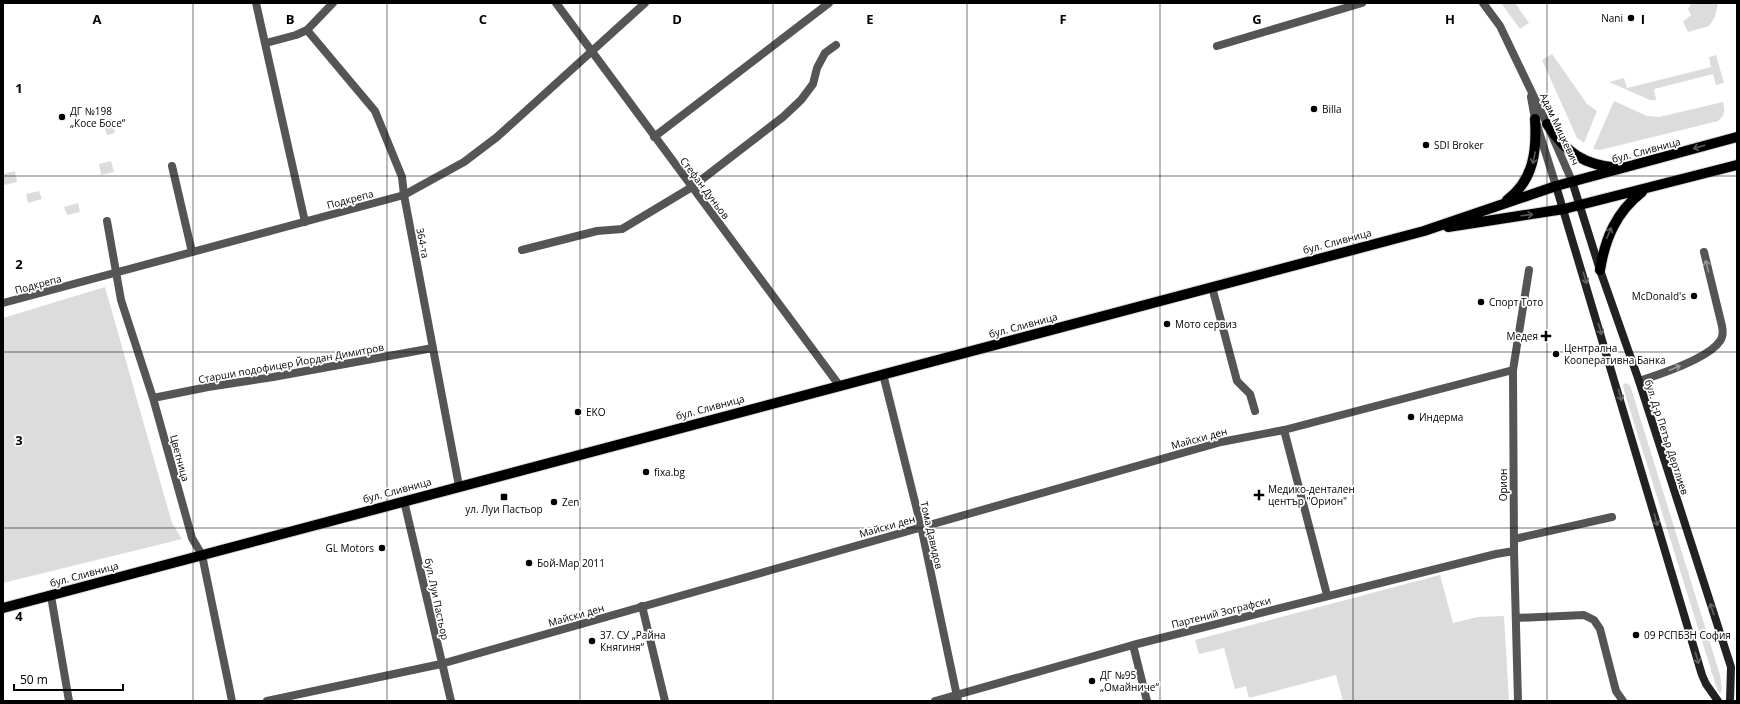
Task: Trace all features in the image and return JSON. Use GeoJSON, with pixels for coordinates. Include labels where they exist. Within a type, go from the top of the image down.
{"type":"FeatureCollection","features":[{"type":"Feature","properties":{"kind":"main road"},"geometry":{"type":"LineString","coordinates":[[1504,202],[1519,189],[1531,168],[1536,144],[1535,119]]}},
{"type":"Feature","properties":{"kind":"main road"},"geometry":{"type":"LineString","coordinates":[[1548,124],[1563,147],[1575,155],[1598,165],[1626,168]]}},
{"type":"Feature","properties":{"kind":"main road","name":"бул. Сливница"},"geometry":{"type":"LineString","coordinates":[[3,608],[1424,231],[1504,202],[1572,181],[1626,168],[1737,137]]}},
{"type":"Feature","properties":{"kind":"main road","name":"бул. Сливница"},"geometry":{"type":"LineString","coordinates":[[1424,231],[1564,209],[1644,190],[1737,165]]}},
{"type":"Feature","properties":{"kind":"main road","name":"бул. Д-р Петър Дертлиев"},"geometry":{"type":"LineString","coordinates":[[1572,181],[1600,270],[1639,381],[1731,667],[1730,701]]}},
{"type":"Feature","properties":{"kind":"main road"},"geometry":{"type":"LineString","coordinates":[[1556,186],[1702,675],[1706,684],[1718,701]]}},
{"type":"Feature","properties":{"kind":"main road"},"geometry":{"type":"LineString","coordinates":[[1600,270],[1603,249],[1613,225],[1628,204],[1644,190]]}},
{"type":"Feature","properties":{"kind":"street"},"geometry":{"type":"LineString","coordinates":[[256,3],[305,222]]}},
{"type":"Feature","properties":{"kind":"street"},"geometry":{"type":"LineString","coordinates":[[266,43],[296,35],[307,30],[332,3]]}},
{"type":"Feature","properties":{"kind":"street","name":"Стефан Дуньов"},"geometry":{"type":"LineString","coordinates":[[556,3],[839,385]]}},
{"type":"Feature","properties":{"kind":"street","name":"Подкрепа"},"geometry":{"type":"LineString","coordinates":[[3,303],[404,195],[464,162],[497,137],[645,3]]}},
{"type":"Feature","properties":{"kind":"street"},"geometry":{"type":"LineString","coordinates":[[654,137],[829,3]]}},
{"type":"Feature","properties":{"kind":"street"},"geometry":{"type":"LineString","coordinates":[[1217,46],[1362,3]]}},
{"type":"Feature","properties":{"kind":"street","name":"Адам Мицкевич"},"geometry":{"type":"LineString","coordinates":[[1483,3],[1500,26],[1548,124],[1572,181]]}},
{"type":"Feature","properties":{"kind":"street","name":"364-та"},"geometry":{"type":"LineString","coordinates":[[307,30],[375,111],[402,177],[404,195],[459,486]]}},
{"type":"Feature","properties":{"kind":"street"},"geometry":{"type":"LineString","coordinates":[[522,250],[597,231],[622,229],[692,187],[783,117],[801,100],[813,84],[817,68],[825,53],[836,45]]}},
{"type":"Feature","properties":{"kind":"street","name":"Адам Мицкевич"},"geometry":{"type":"LineString","coordinates":[[1529,86],[1535,119],[1556,186]]}},
{"type":"Feature","properties":{"kind":"street"},"geometry":{"type":"LineString","coordinates":[[172,166],[192,252]]}},
{"type":"Feature","properties":{"kind":"street","name":"Цветница"},"geometry":{"type":"LineString","coordinates":[[107,221],[121,300],[153,398],[192,538],[202,555],[232,701]]}},
{"type":"Feature","properties":{"kind":"street"},"geometry":{"type":"LineString","coordinates":[[1639,381],[1677,368],[1700,356],[1720,342],[1723,335],[1722,326],[1704,252]]}},
{"type":"Feature","properties":{"kind":"street","name":"Орион"},"geometry":{"type":"LineString","coordinates":[[1518,701],[1514,551],[1513,370],[1529,270]]}},
{"type":"Feature","properties":{"kind":"street"},"geometry":{"type":"LineString","coordinates":[[1212,287],[1237,381],[1250,394],[1255,411]]}},
{"type":"Feature","properties":{"kind":"street","name":"Старши подофицер Йордан Димитров"},"geometry":{"type":"LineString","coordinates":[[153,398],[208,386],[273,377],[433,348]]}},
{"type":"Feature","properties":{"kind":"street","name":"Майски ден"},"geometry":{"type":"LineString","coordinates":[[267,701],[441,664],[921,526],[1221,442],[1284,430],[1513,370]]}},
{"type":"Feature","properties":{"kind":"street","name":"Тома Давидов"},"geometry":{"type":"LineString","coordinates":[[883,374],[921,526],[958,698]]}},
{"type":"Feature","properties":{"kind":"street"},"geometry":{"type":"LineString","coordinates":[[1284,430],[1327,595]]}},
{"type":"Feature","properties":{"kind":"street","name":"бул. Луи Пастьор"},"geometry":{"type":"LineString","coordinates":[[404,501],[441,664],[451,701]]}},
{"type":"Feature","properties":{"kind":"street"},"geometry":{"type":"LineString","coordinates":[[1514,539],[1612,517]]}},
{"type":"Feature","properties":{"kind":"street","name":"Партений Зографски"},"geometry":{"type":"LineString","coordinates":[[935,701],[958,698],[1133,645],[1327,595],[1496,554],[1514,551]]}},
{"type":"Feature","properties":{"kind":"street"},"geometry":{"type":"LineString","coordinates":[[51,596],[69,701]]}},
{"type":"Feature","properties":{"kind":"street"},"geometry":{"type":"LineString","coordinates":[[642,606],[664,701]]}},
{"type":"Feature","properties":{"kind":"street"},"geometry":{"type":"LineString","coordinates":[[1516,618],[1584,614],[1594,620],[1600,629],[1616,691],[1623,701]]}},
{"type":"Feature","properties":{"kind":"street"},"geometry":{"type":"LineString","coordinates":[[1133,645],[1147,701]]}},
{"type":"Feature","properties":{"kind":"shaded area"},"geometry":{"type":"Polygon","coordinates":[[[1501,3],[1515,3],[1529,23],[1520,29],[1501,3]]]}},
{"type":"Feature","properties":{"kind":"shaded area"},"geometry":{"type":"Polygon","coordinates":[[[1692,3],[1718,3],[1715,17],[1709,26],[1688,32],[1683,22],[1691,15],[1688,9],[1692,3]]]}},
{"type":"Feature","properties":{"kind":"shaded area"},"geometry":{"type":"Polygon","coordinates":[[[1552,54],[1587,104],[1597,111],[1584,143],[1577,138],[1542,60],[1552,54]]]}},
{"type":"Feature","properties":{"kind":"shaded area"},"geometry":{"type":"Polygon","coordinates":[[[1716,55],[1724,83],[1716,85],[1713,74],[1654,89],[1656,100],[1650,100],[1609,82],[1624,78],[1627,88],[1711,67],[1709,57],[1716,55]]]}},
{"type":"Feature","properties":{"kind":"shaded area"},"geometry":{"type":"Polygon","coordinates":[[[1614,101],[1647,116],[1659,117],[1723,102],[1724,110],[1722,117],[1718,121],[1600,150],[1593,149],[1614,101]]]}},
{"type":"Feature","properties":{"kind":"shaded area"},"geometry":{"type":"Polygon","coordinates":[[[112,119],[115,133],[107,135],[103,121],[112,119]]]}},
{"type":"Feature","properties":{"kind":"shaded area"},"geometry":{"type":"Polygon","coordinates":[[[111,161],[114,172],[101,175],[99,164],[111,161]]]}},
{"type":"Feature","properties":{"kind":"shaded area"},"geometry":{"type":"Polygon","coordinates":[[[15,171],[17,182],[4,185],[3,174],[15,171]]]}},
{"type":"Feature","properties":{"kind":"shaded area"},"geometry":{"type":"Polygon","coordinates":[[[39,191],[42,199],[28,203],[26,194],[39,191]]]}},
{"type":"Feature","properties":{"kind":"shaded area"},"geometry":{"type":"Polygon","coordinates":[[[78,203],[80,212],[67,215],[64,207],[78,203]]]}},
{"type":"Feature","properties":{"kind":"shaded area"},"geometry":{"type":"Polygon","coordinates":[[[105,287],[172,523],[182,539],[3,583],[3,318],[105,287]]]}},
{"type":"Feature","properties":{"kind":"shaded area"},"geometry":{"type":"Polygon","coordinates":[[[1625,383],[1630,385],[1720,675],[1722,689],[1720,694],[1717,689],[1625,394],[1623,385],[1625,383]]]}},
{"type":"Feature","properties":{"kind":"shaded area"},"geometry":{"type":"Polygon","coordinates":[[[1440,575],[1453,623],[1477,617],[1504,616],[1509,701],[1343,701],[1336,675],[1249,698],[1246,686],[1235,689],[1224,648],[1199,654],[1195,640],[1440,575]]]}},
{"type":"Feature","properties":{"kind":"place","name":"Nani"},"geometry":{"type":"Point","coordinates":[1631,18]}},
{"type":"Feature","properties":{"kind":"place","name":"Billa"},"geometry":{"type":"Point","coordinates":[1314,109]}},
{"type":"Feature","properties":{"kind":"place","name":"ДГ №198 „Косе Босе“"},"geometry":{"type":"Point","coordinates":[62,117]}},
{"type":"Feature","properties":{"kind":"place","name":"SDI Broker"},"geometry":{"type":"Point","coordinates":[1426,145]}},
{"type":"Feature","properties":{"kind":"place","name":"McDonald's"},"geometry":{"type":"Point","coordinates":[1694,296]}},
{"type":"Feature","properties":{"kind":"place","name":"Спорт Тото"},"geometry":{"type":"Point","coordinates":[1481,302]}},
{"type":"Feature","properties":{"kind":"place","name":"Мото сервиз"},"geometry":{"type":"Point","coordinates":[1167,324]}},
{"type":"Feature","properties":{"kind":"place","name":"Медея"},"geometry":{"type":"Point","coordinates":[1546,336]}},
{"type":"Feature","properties":{"kind":"place","name":"Централна Кооперативна Банка"},"geometry":{"type":"Point","coordinates":[1556,354]}},
{"type":"Feature","properties":{"kind":"place","name":"EKO"},"geometry":{"type":"Point","coordinates":[578,412]}},
{"type":"Feature","properties":{"kind":"place","name":"Индерма"},"geometry":{"type":"Point","coordinates":[1411,417]}},
{"type":"Feature","properties":{"kind":"place","name":"fixa.bg"},"geometry":{"type":"Point","coordinates":[646,472]}},
{"type":"Feature","properties":{"kind":"place","name":"Медико-дентален център \"Орион\""},"geometry":{"type":"Point","coordinates":[1259,495]}},
{"type":"Feature","properties":{"kind":"place","name":"ул. Луи Пастьор"},"geometry":{"type":"Point","coordinates":[504,497]}},
{"type":"Feature","properties":{"kind":"place","name":"Zen"},"geometry":{"type":"Point","coordinates":[554,502]}},
{"type":"Feature","properties":{"kind":"place","name":"GL Motors"},"geometry":{"type":"Point","coordinates":[382,548]}},
{"type":"Feature","properties":{"kind":"place","name":"Бой-Мар 2011"},"geometry":{"type":"Point","coordinates":[529,563]}},
{"type":"Feature","properties":{"kind":"place","name":"09 РСПБЗН София"},"geometry":{"type":"Point","coordinates":[1636,635]}},
{"type":"Feature","properties":{"kind":"place","name":"37. СУ „Райна Княгиня“"},"geometry":{"type":"Point","coordinates":[592,641]}},
{"type":"Feature","properties":{"kind":"place","name":"ДГ №95 „Омайниче“"},"geometry":{"type":"Point","coordinates":[1092,681]}}]}
